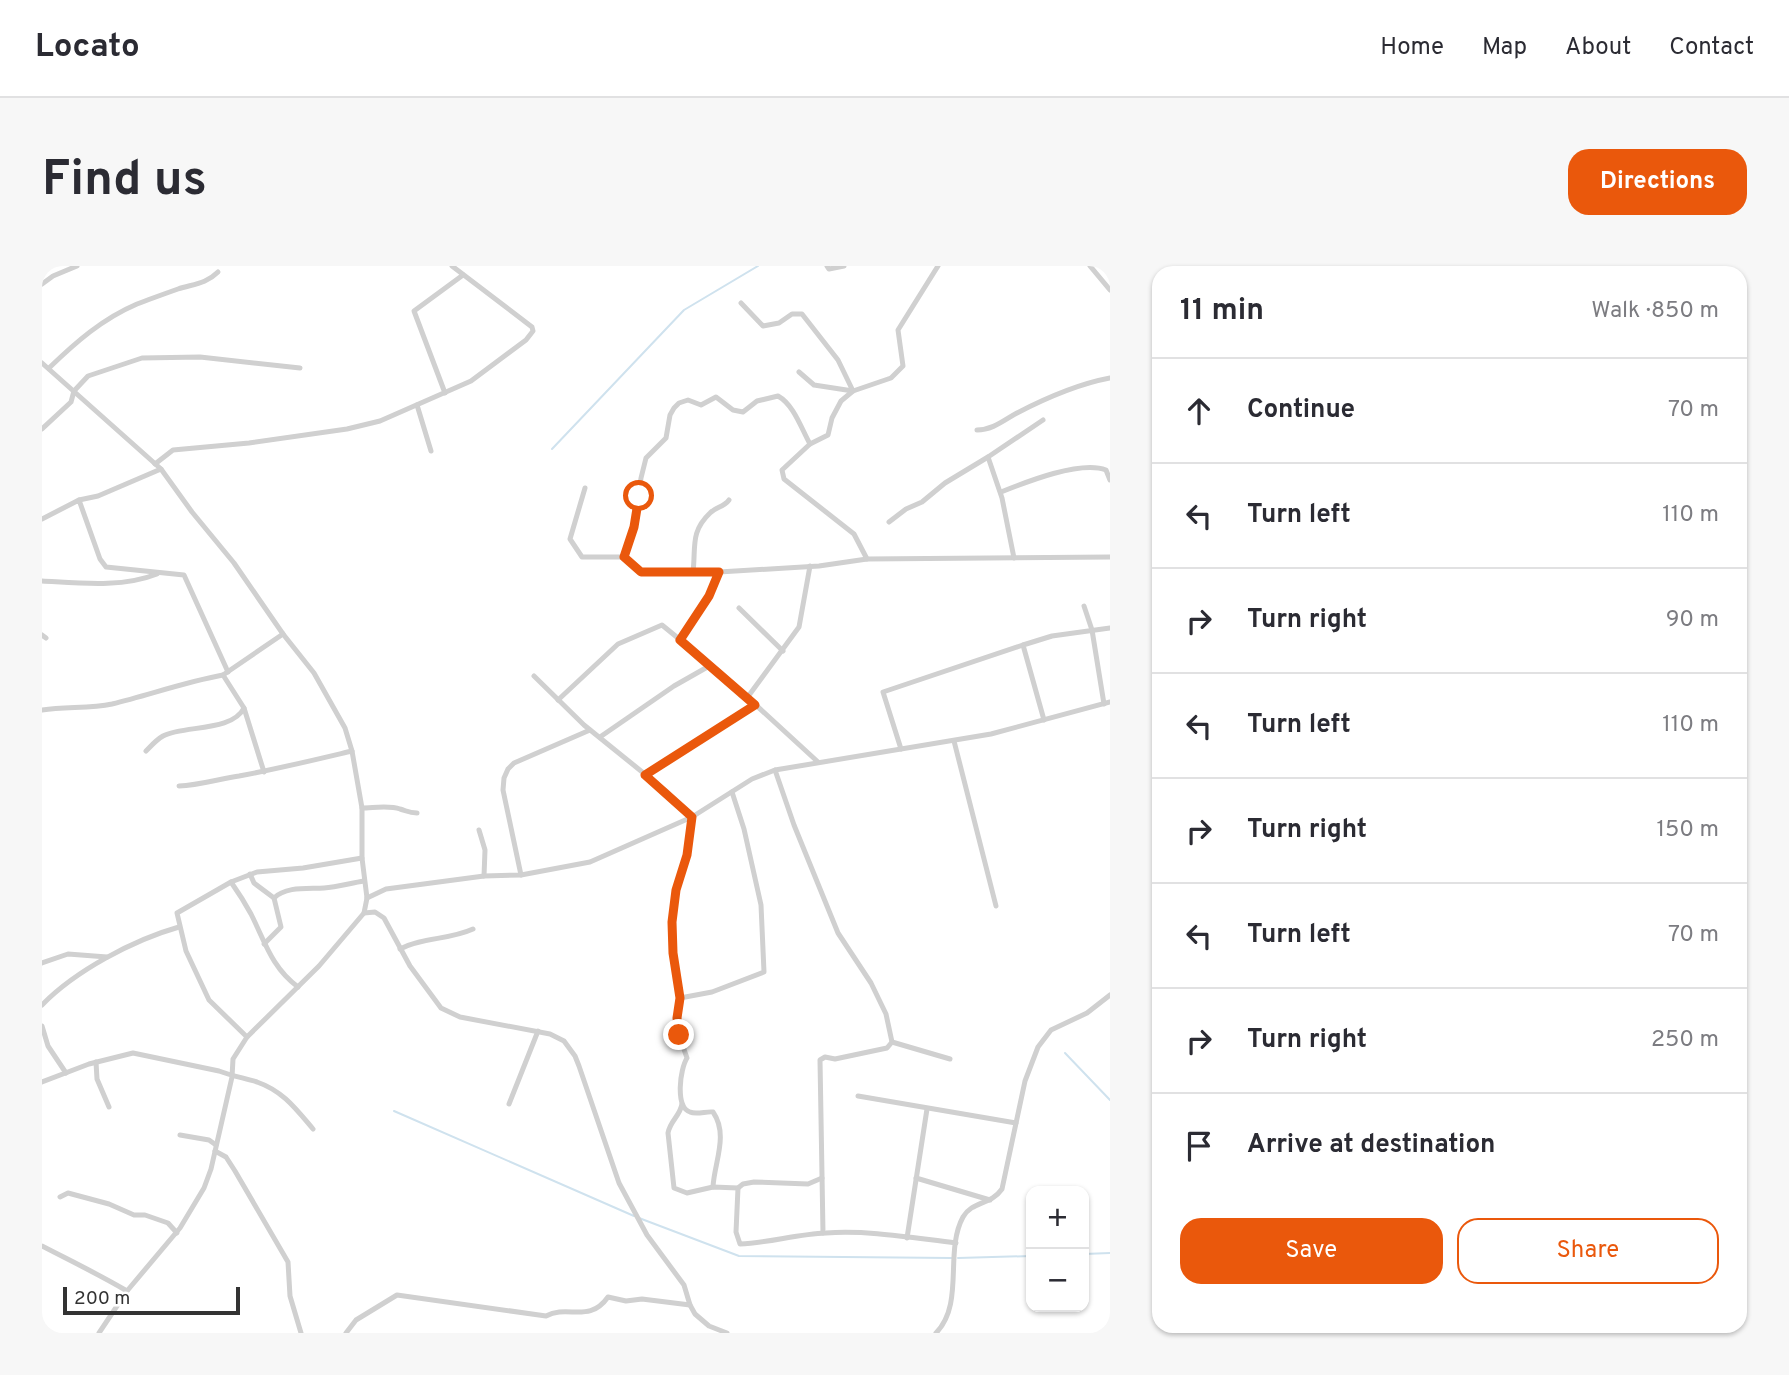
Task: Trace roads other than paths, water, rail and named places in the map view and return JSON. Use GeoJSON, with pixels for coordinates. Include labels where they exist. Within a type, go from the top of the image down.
{"type":"FeatureCollection","features":[{"type":"Feature","properties":{"kind":"street"},"geometry":{"type":"LineString","coordinates":[[42,284],[52,275],[77,266]]}},
{"type":"Feature","properties":{"kind":"street"},"geometry":{"type":"LineString","coordinates":[[42,519],[79,500],[98,496],[158,466],[173,450],[249,443],[347,429],[380,421],[471,381],[526,340],[533,331],[529,324],[453,266]]}},
{"type":"Feature","properties":{"kind":"street"},"geometry":{"type":"LineString","coordinates":[[827,266],[829,269],[844,266]]}},
{"type":"Feature","properties":{"kind":"street"},"geometry":{"type":"LineString","coordinates":[[867,559],[854,534],[784,480],[782,470],[810,444],[828,435],[832,418],[841,401],[853,391],[891,378],[903,366],[898,330],[938,266]]}},
{"type":"Feature","properties":{"kind":"street"},"geometry":{"type":"LineString","coordinates":[[1090,266],[1110,290]]}},
{"type":"Feature","properties":{"kind":"street"},"geometry":{"type":"LineString","coordinates":[[49,368],[100,324],[135,305],[210,280],[218,272]]}},
{"type":"Feature","properties":{"kind":"street"},"geometry":{"type":"LineString","coordinates":[[445,393],[414,311],[463,275]]}},
{"type":"Feature","properties":{"kind":"street"},"geometry":{"type":"LineString","coordinates":[[741,303],[763,326],[779,323],[798,312],[802,314],[838,360],[853,391]]}},
{"type":"Feature","properties":{"kind":"street"},"geometry":{"type":"LineString","coordinates":[[42,429],[71,402],[74,391],[88,376],[142,358],[200,357],[300,368]]}},
{"type":"Feature","properties":{"kind":"street"},"geometry":{"type":"LineString","coordinates":[[42,363],[158,466],[234,563],[283,634],[314,673],[345,728],[362,808],[362,858],[367,898],[364,913],[319,966],[247,1037],[233,1059],[232,1077],[204,1188],[177,1233],[127,1291],[99,1333]]}},
{"type":"Feature","properties":{"kind":"street"},"geometry":{"type":"LineString","coordinates":[[799,372],[814,385],[853,391]]}},
{"type":"Feature","properties":{"kind":"street"},"geometry":{"type":"LineString","coordinates":[[977,430],[986,430],[1057,395],[1096,381],[1110,379]]}},
{"type":"Feature","properties":{"kind":"street"},"geometry":{"type":"LineString","coordinates":[[624,557],[634,527],[640,478],[646,458],[666,438],[670,415],[679,403],[688,400],[701,405],[716,397],[733,410],[743,412],[757,401],[778,396],[791,408],[810,444]]}},
{"type":"Feature","properties":{"kind":"street"},"geometry":{"type":"LineString","coordinates":[[417,405],[431,451]]}},
{"type":"Feature","properties":{"kind":"street"},"geometry":{"type":"LineString","coordinates":[[889,522],[1043,420]]}},
{"type":"Feature","properties":{"kind":"street"},"geometry":{"type":"LineString","coordinates":[[988,457],[1001,492],[1014,558]]}},
{"type":"Feature","properties":{"kind":"street"},"geometry":{"type":"LineString","coordinates":[[1001,492],[1075,467],[1097,466],[1105,470],[1110,480]]}},
{"type":"Feature","properties":{"kind":"street"},"geometry":{"type":"LineString","coordinates":[[585,488],[569,539],[582,556],[624,557],[641,572],[719,572],[867,559],[1110,557]]}},
{"type":"Feature","properties":{"kind":"street"},"geometry":{"type":"LineString","coordinates":[[79,500],[104,565],[117,569],[179,574],[188,579],[196,606],[225,673],[244,708],[264,772]]}},
{"type":"Feature","properties":{"kind":"street"},"geometry":{"type":"LineString","coordinates":[[693,572],[696,531],[711,512],[729,500]]}},
{"type":"Feature","properties":{"kind":"street"},"geometry":{"type":"LineString","coordinates":[[747,698],[799,627],[810,566]]}},
{"type":"Feature","properties":{"kind":"street"},"geometry":{"type":"LineString","coordinates":[[42,581],[123,582],[139,580],[160,572]]}},
{"type":"Feature","properties":{"kind":"street"},"geometry":{"type":"LineString","coordinates":[[680,640],[709,596],[719,572]]}},
{"type":"Feature","properties":{"kind":"street"},"geometry":{"type":"LineString","coordinates":[[367,898],[386,889],[484,876],[521,875],[590,862],[692,817],[752,779],[775,770],[954,741],[1107,703],[1084,606]]}},
{"type":"Feature","properties":{"kind":"street"},"geometry":{"type":"LineString","coordinates":[[739,608],[783,650]]}},
{"type":"Feature","properties":{"kind":"street"},"geometry":{"type":"LineString","coordinates":[[558,700],[618,644],[662,625],[711,665],[818,762]]}},
{"type":"Feature","properties":{"kind":"street"},"geometry":{"type":"LineString","coordinates":[[901,749],[883,692],[1052,636],[1110,628]]}},
{"type":"Feature","properties":{"kind":"street"},"geometry":{"type":"LineString","coordinates":[[42,710],[110,705],[225,673],[283,634]]}},
{"type":"Feature","properties":{"kind":"street"},"geometry":{"type":"LineString","coordinates":[[1023,645],[1044,720]]}},
{"type":"Feature","properties":{"kind":"street"},"geometry":{"type":"LineString","coordinates":[[600,737],[711,665]]}},
{"type":"Feature","properties":{"kind":"street"},"geometry":{"type":"LineString","coordinates":[[534,676],[590,730],[692,817]]}},
{"type":"Feature","properties":{"kind":"street"},"geometry":{"type":"LineString","coordinates":[[645,775],[755,705]]}},
{"type":"Feature","properties":{"kind":"street"},"geometry":{"type":"LineString","coordinates":[[146,751],[162,737],[236,718],[244,708]]}},
{"type":"Feature","properties":{"kind":"street"},"geometry":{"type":"LineString","coordinates":[[521,875],[503,790],[508,769],[514,763],[590,730]]}},
{"type":"Feature","properties":{"kind":"street"},"geometry":{"type":"LineString","coordinates":[[954,741],[996,906]]}},
{"type":"Feature","properties":{"kind":"street"},"geometry":{"type":"LineString","coordinates":[[179,786],[202,785],[352,751]]}},
{"type":"Feature","properties":{"kind":"street"},"geometry":{"type":"LineString","coordinates":[[775,770],[794,825],[838,933],[871,983],[886,1014],[892,1041],[887,1048],[820,1060],[823,1233]]}},
{"type":"Feature","properties":{"kind":"street"},"geometry":{"type":"LineString","coordinates":[[680,998],[712,992],[764,972],[761,905],[744,830],[732,792]]}},
{"type":"Feature","properties":{"kind":"street"},"geometry":{"type":"LineString","coordinates":[[362,808],[400,809],[405,813],[417,813]]}},
{"type":"Feature","properties":{"kind":"street"},"geometry":{"type":"LineString","coordinates":[[692,817],[687,855],[676,890],[672,922],[673,953],[680,998],[677,1018],[679,1035],[687,1058],[681,1073],[680,1090],[690,1112],[710,1111],[719,1121],[720,1160],[714,1174],[713,1187]]}},
{"type":"Feature","properties":{"kind":"street"},"geometry":{"type":"LineString","coordinates":[[479,830],[485,850],[484,876]]}},
{"type":"Feature","properties":{"kind":"street"},"geometry":{"type":"LineString","coordinates":[[247,1037],[209,1000],[192,968],[177,913],[231,881],[250,874],[362,858]]}},
{"type":"Feature","properties":{"kind":"street"},"geometry":{"type":"LineString","coordinates":[[250,874],[254,883],[274,898],[281,927],[264,944]]}},
{"type":"Feature","properties":{"kind":"street"},"geometry":{"type":"LineString","coordinates":[[231,881],[283,975],[298,987]]}},
{"type":"Feature","properties":{"kind":"street"},"geometry":{"type":"LineString","coordinates":[[274,898],[278,894],[297,889],[325,888],[364,881]]}},
{"type":"Feature","properties":{"kind":"street"},"geometry":{"type":"LineString","coordinates":[[364,913],[375,912],[384,918],[400,949],[441,1008],[460,1017],[537,1031],[564,1041],[575,1056],[619,1183],[647,1235],[684,1285],[690,1305],[708,1330],[727,1333]]}},
{"type":"Feature","properties":{"kind":"street"},"geometry":{"type":"LineString","coordinates":[[42,1005],[58,989],[107,957],[179,927]]}},
{"type":"Feature","properties":{"kind":"street"},"geometry":{"type":"LineString","coordinates":[[400,949],[413,942],[447,939],[473,929]]}},
{"type":"Feature","properties":{"kind":"street"},"geometry":{"type":"LineString","coordinates":[[42,964],[68,954],[107,957]]}},
{"type":"Feature","properties":{"kind":"street"},"geometry":{"type":"LineString","coordinates":[[936,1333],[947,1322],[956,1263],[956,1243],[965,1214],[970,1208],[991,1200],[1002,1189],[1025,1081],[1038,1047],[1056,1027],[1087,1013],[1110,995]]}},
{"type":"Feature","properties":{"kind":"street"},"geometry":{"type":"LineString","coordinates":[[42,1026],[48,1046],[66,1073]]}},
{"type":"Feature","properties":{"kind":"street"},"geometry":{"type":"LineString","coordinates":[[509,1104],[537,1031]]}},
{"type":"Feature","properties":{"kind":"street"},"geometry":{"type":"LineString","coordinates":[[892,1041],[950,1059]]}},
{"type":"Feature","properties":{"kind":"street"},"geometry":{"type":"LineString","coordinates":[[42,1082],[133,1052],[257,1082],[285,1096],[313,1129]]}},
{"type":"Feature","properties":{"kind":"street"},"geometry":{"type":"LineString","coordinates":[[96,1062],[97,1079],[109,1107]]}},
{"type":"Feature","properties":{"kind":"street"},"geometry":{"type":"LineString","coordinates":[[858,1096],[1016,1123]]}},
{"type":"Feature","properties":{"kind":"street"},"geometry":{"type":"LineString","coordinates":[[683,1100],[681,1111],[670,1124],[668,1133],[674,1188],[687,1193],[713,1187],[738,1188],[754,1182],[808,1184],[822,1178]]}},
{"type":"Feature","properties":{"kind":"street"},"geometry":{"type":"LineString","coordinates":[[907,1238],[927,1109]]}},
{"type":"Feature","properties":{"kind":"street"},"geometry":{"type":"LineString","coordinates":[[180,1135],[209,1140],[226,1157],[235,1171],[288,1262],[290,1296],[301,1333]]}},
{"type":"Feature","properties":{"kind":"street"},"geometry":{"type":"LineString","coordinates":[[916,1178],[991,1200]]}},
{"type":"Feature","properties":{"kind":"street"},"geometry":{"type":"LineString","coordinates":[[738,1188],[736,1232],[740,1244],[823,1233],[859,1232],[956,1243]]}},
{"type":"Feature","properties":{"kind":"street"},"geometry":{"type":"LineString","coordinates":[[60,1197],[68,1193],[91,1198],[134,1215],[145,1215],[168,1223],[177,1233]]}},
{"type":"Feature","properties":{"kind":"street"},"geometry":{"type":"LineString","coordinates":[[42,1245],[127,1291]]}},
{"type":"Feature","properties":{"kind":"street"},"geometry":{"type":"LineString","coordinates":[[346,1333],[356,1320],[397,1296],[546,1316],[555,1311],[580,1314],[602,1306],[608,1297],[626,1301],[642,1299],[690,1305]]}},
{"type":"Feature","properties":{"kind":"waterway"},"geometry":{"type":"LineString","coordinates":[[552,449],[684,310],[758,266]]}},
{"type":"Feature","properties":{"kind":"waterway"},"geometry":{"type":"LineString","coordinates":[[1065,1053],[1110,1100]]}},
{"type":"Feature","properties":{"kind":"waterway"},"geometry":{"type":"LineString","coordinates":[[394,1111],[634,1216]]}},
{"type":"Feature","properties":{"kind":"waterway"},"geometry":{"type":"LineString","coordinates":[[639,1218],[739,1256],[952,1258]]}},
{"type":"Feature","properties":{"kind":"waterway"},"geometry":{"type":"LineString","coordinates":[[1089,1254],[1110,1253]]}},
{"type":"Feature","properties":{"kind":"waterway"},"geometry":{"type":"LineString","coordinates":[[958,1258],[1026,1256]]}}]}
